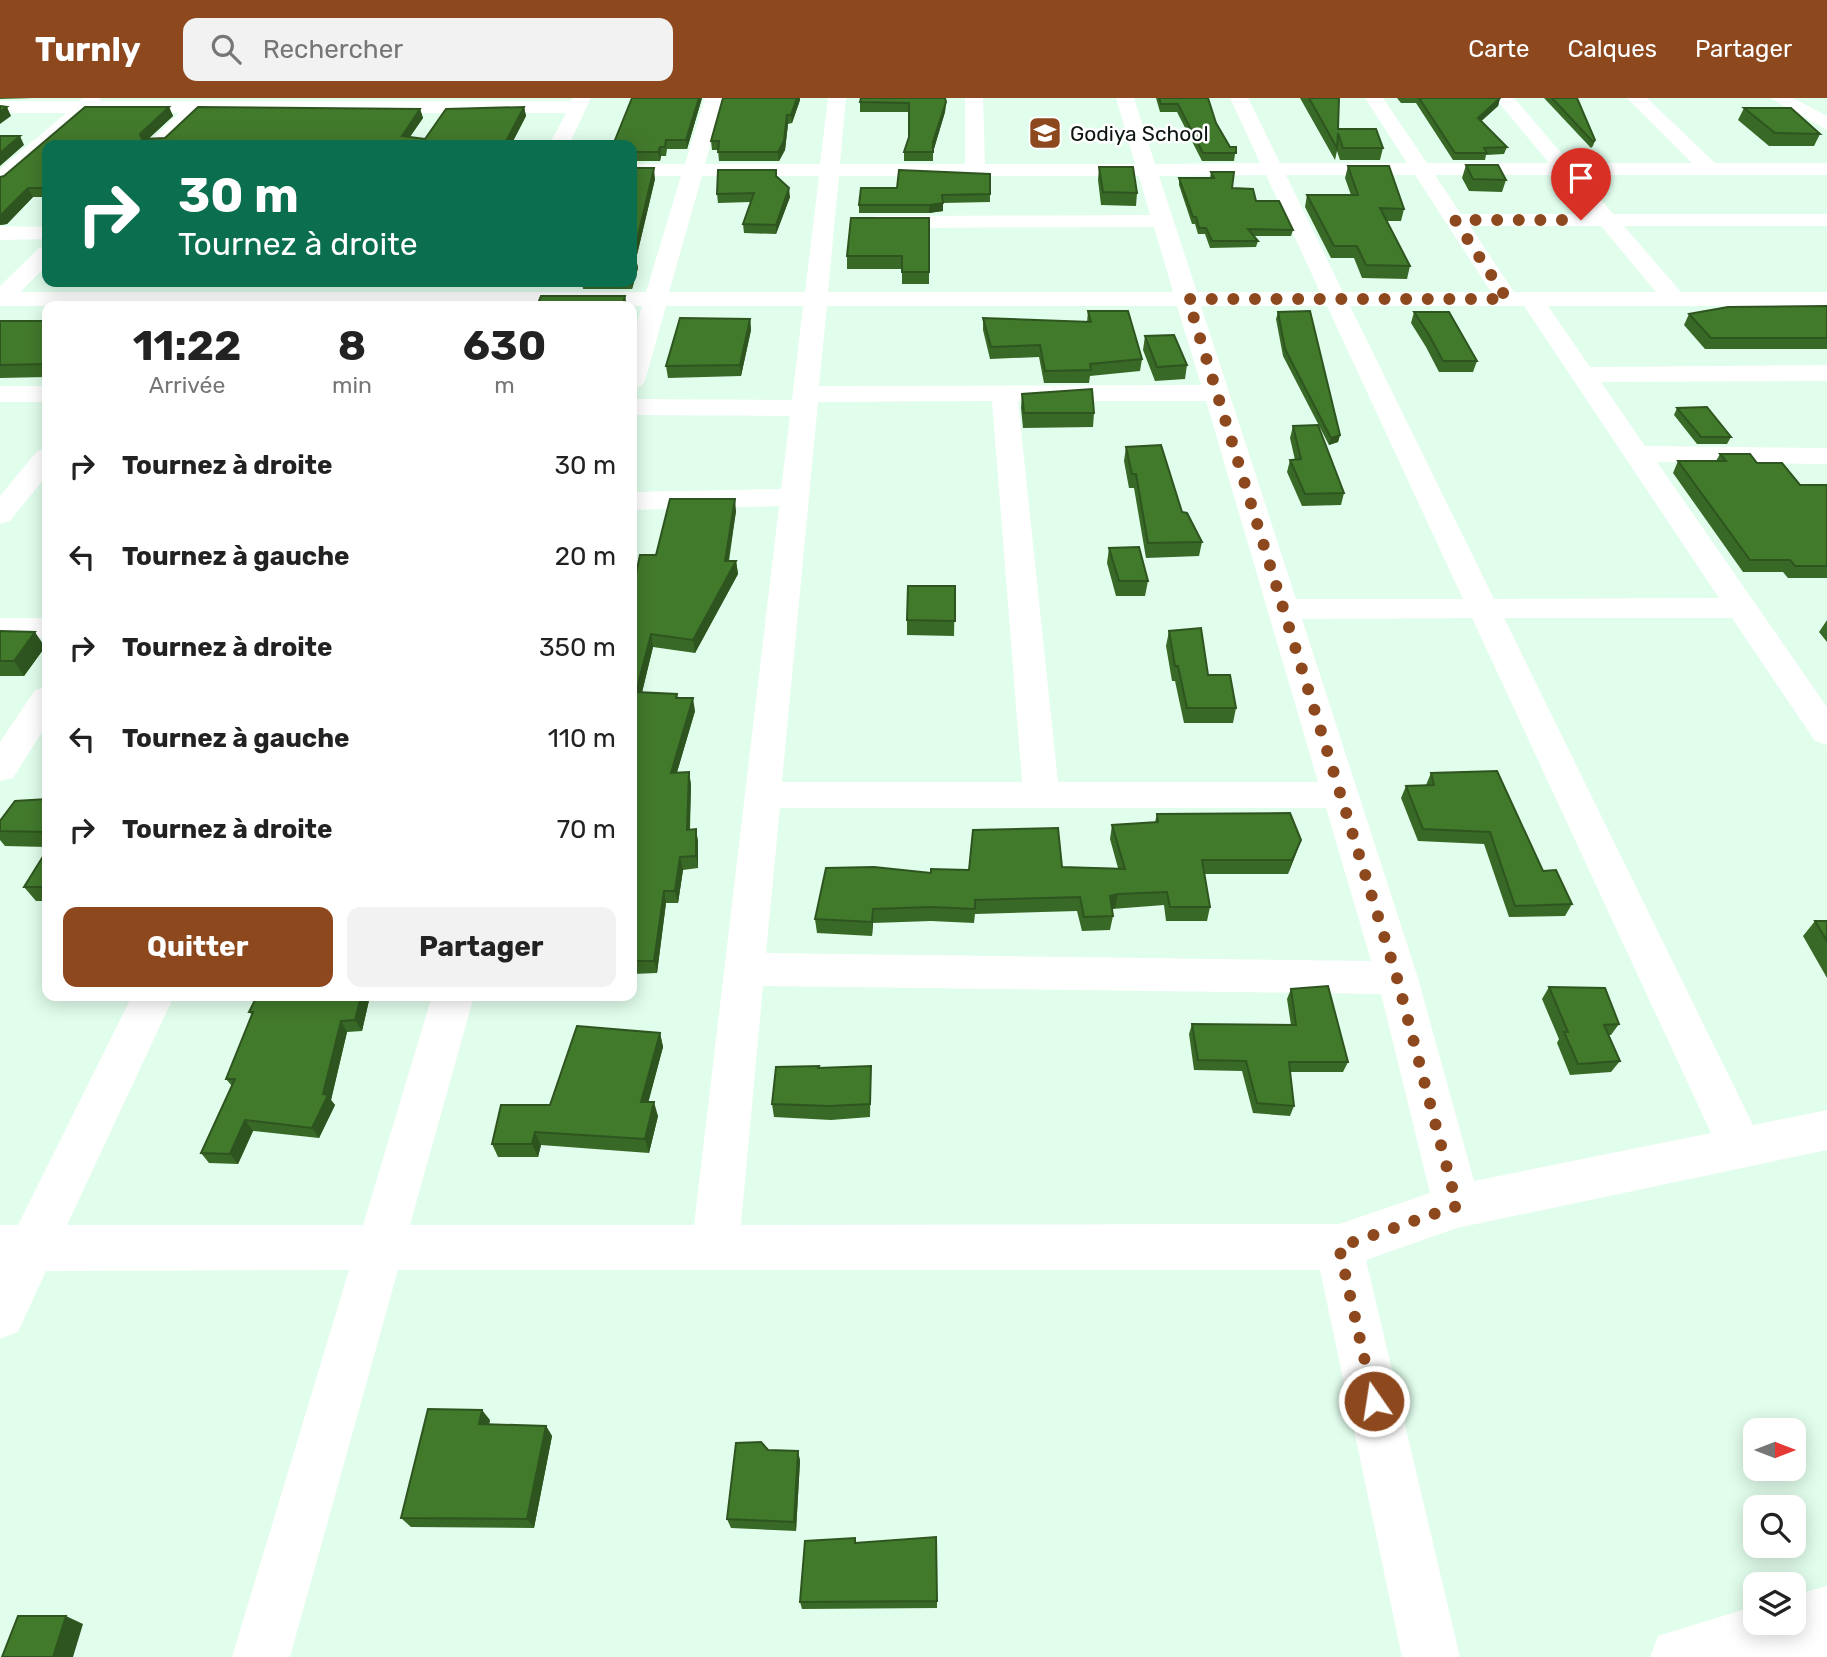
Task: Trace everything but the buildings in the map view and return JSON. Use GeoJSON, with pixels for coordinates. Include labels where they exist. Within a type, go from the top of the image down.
{"type":"FeatureCollection","features":[{"type":"Feature","properties":{"kind":"street"},"geometry":{"type":"LineString","coordinates":[[637,363],[714,98]]}},
{"type":"Feature","properties":{"kind":"street"},"geometry":{"type":"LineString","coordinates":[[715,1247],[837,98]]}},
{"type":"Feature","properties":{"kind":"street"},"geometry":{"type":"LineString","coordinates":[[974,98],[975,170]]}},
{"type":"Feature","properties":{"kind":"street"},"geometry":{"type":"LineString","coordinates":[[1125,98],[1397,978],[1457,1206]]}},
{"type":"Feature","properties":{"kind":"street"},"geometry":{"type":"LineString","coordinates":[[1238,98],[1741,1148]]}},
{"type":"Feature","properties":{"kind":"street"},"geometry":{"type":"LineString","coordinates":[[1374,98],[1455,220],[1584,375],[1827,733]]}},
{"type":"Feature","properties":{"kind":"street"},"geometry":{"type":"LineString","coordinates":[[1504,98],[1674,299]]}},
{"type":"Feature","properties":{"kind":"street"},"geometry":{"type":"LineString","coordinates":[[1636,98],[1710,169]]}},
{"type":"Feature","properties":{"kind":"street"},"geometry":{"type":"LineString","coordinates":[[1779,98],[1827,124]]}},
{"type":"Feature","properties":{"kind":"street"},"geometry":{"type":"LineString","coordinates":[[0,107],[89,102],[195,107],[580,102],[561,140]]}},
{"type":"Feature","properties":{"kind":"street"},"geometry":{"type":"LineString","coordinates":[[45,140],[89,102]]}},
{"type":"Feature","properties":{"kind":"street"},"geometry":{"type":"LineString","coordinates":[[429,126],[445,102]]}},
{"type":"Feature","properties":{"kind":"street"},"geometry":{"type":"LineString","coordinates":[[161,140],[195,107]]}},
{"type":"Feature","properties":{"kind":"street"},"geometry":{"type":"LineString","coordinates":[[0,179],[42,143]]}},
{"type":"Feature","properties":{"kind":"street"},"geometry":{"type":"LineString","coordinates":[[637,170],[1827,169]]}},
{"type":"Feature","properties":{"kind":"street"},"geometry":{"type":"LineString","coordinates":[[1455,220],[1827,220]]}},
{"type":"Feature","properties":{"kind":"street"},"geometry":{"type":"LineString","coordinates":[[824,222],[1163,221]]}},
{"type":"Feature","properties":{"kind":"street"},"geometry":{"type":"LineString","coordinates":[[0,233],[42,233]]}},
{"type":"Feature","properties":{"kind":"street"},"geometry":{"type":"LineString","coordinates":[[42,258],[0,299],[487,296],[655,299],[1827,299]]}},
{"type":"Feature","properties":{"kind":"street"},"geometry":{"type":"LineString","coordinates":[[1584,375],[1827,373]]}},
{"type":"Feature","properties":{"kind":"street"},"geometry":{"type":"LineString","coordinates":[[637,407],[1004,394],[1216,393]]}},
{"type":"Feature","properties":{"kind":"street"},"geometry":{"type":"LineString","coordinates":[[0,394],[42,394]]}},
{"type":"Feature","properties":{"kind":"street"},"geometry":{"type":"LineString","coordinates":[[1004,394],[1041,794]]}},
{"type":"Feature","properties":{"kind":"street"},"geometry":{"type":"LineString","coordinates":[[1637,454],[1827,456]]}},
{"type":"Feature","properties":{"kind":"street"},"geometry":{"type":"LineString","coordinates":[[0,515],[42,463]]}},
{"type":"Feature","properties":{"kind":"street"},"geometry":{"type":"LineString","coordinates":[[637,501],[795,498]]}},
{"type":"Feature","properties":{"kind":"street"},"geometry":{"type":"LineString","coordinates":[[1283,609],[1742,608]]}},
{"type":"Feature","properties":{"kind":"street"},"geometry":{"type":"LineString","coordinates":[[0,628],[42,628]]}},
{"type":"Feature","properties":{"kind":"street"},"geometry":{"type":"LineString","coordinates":[[0,769],[42,706]]}},
{"type":"Feature","properties":{"kind":"street"},"geometry":{"type":"LineString","coordinates":[[763,795],[1340,795]]}},
{"type":"Feature","properties":{"kind":"street"},"geometry":{"type":"LineString","coordinates":[[746,969],[1397,978]]}},
{"type":"Feature","properties":{"kind":"street"},"geometry":{"type":"LineString","coordinates":[[0,1315],[16,1248],[150,1001]]}},
{"type":"Feature","properties":{"kind":"street"},"geometry":{"type":"LineString","coordinates":[[261,1657],[452,1001]]}},
{"type":"Feature","properties":{"kind":"street"},"geometry":{"type":"LineString","coordinates":[[16,1248],[1339,1247],[1457,1206],[1827,1130]]}},
{"type":"Feature","properties":{"kind":"street"},"geometry":{"type":"LineString","coordinates":[[1339,1247],[1431,1657]]}},
{"type":"Feature","properties":{"kind":"street"},"geometry":{"type":"LineString","coordinates":[[1678,1657],[1810,1632]]}},
{"type":"Feature","properties":{"kind":"place","name":"Godiya School"},"geometry":{"type":"Point","coordinates":[1045,133]}},
{"type":"Feature","properties":{"kind":"route"},"geometry":{"type":"LineString","coordinates":[[1374,1401],[1339,1247],[1457,1206],[1397,978],[1188,299],[1507,299],[1455,220],[1581,220]]}}]}
